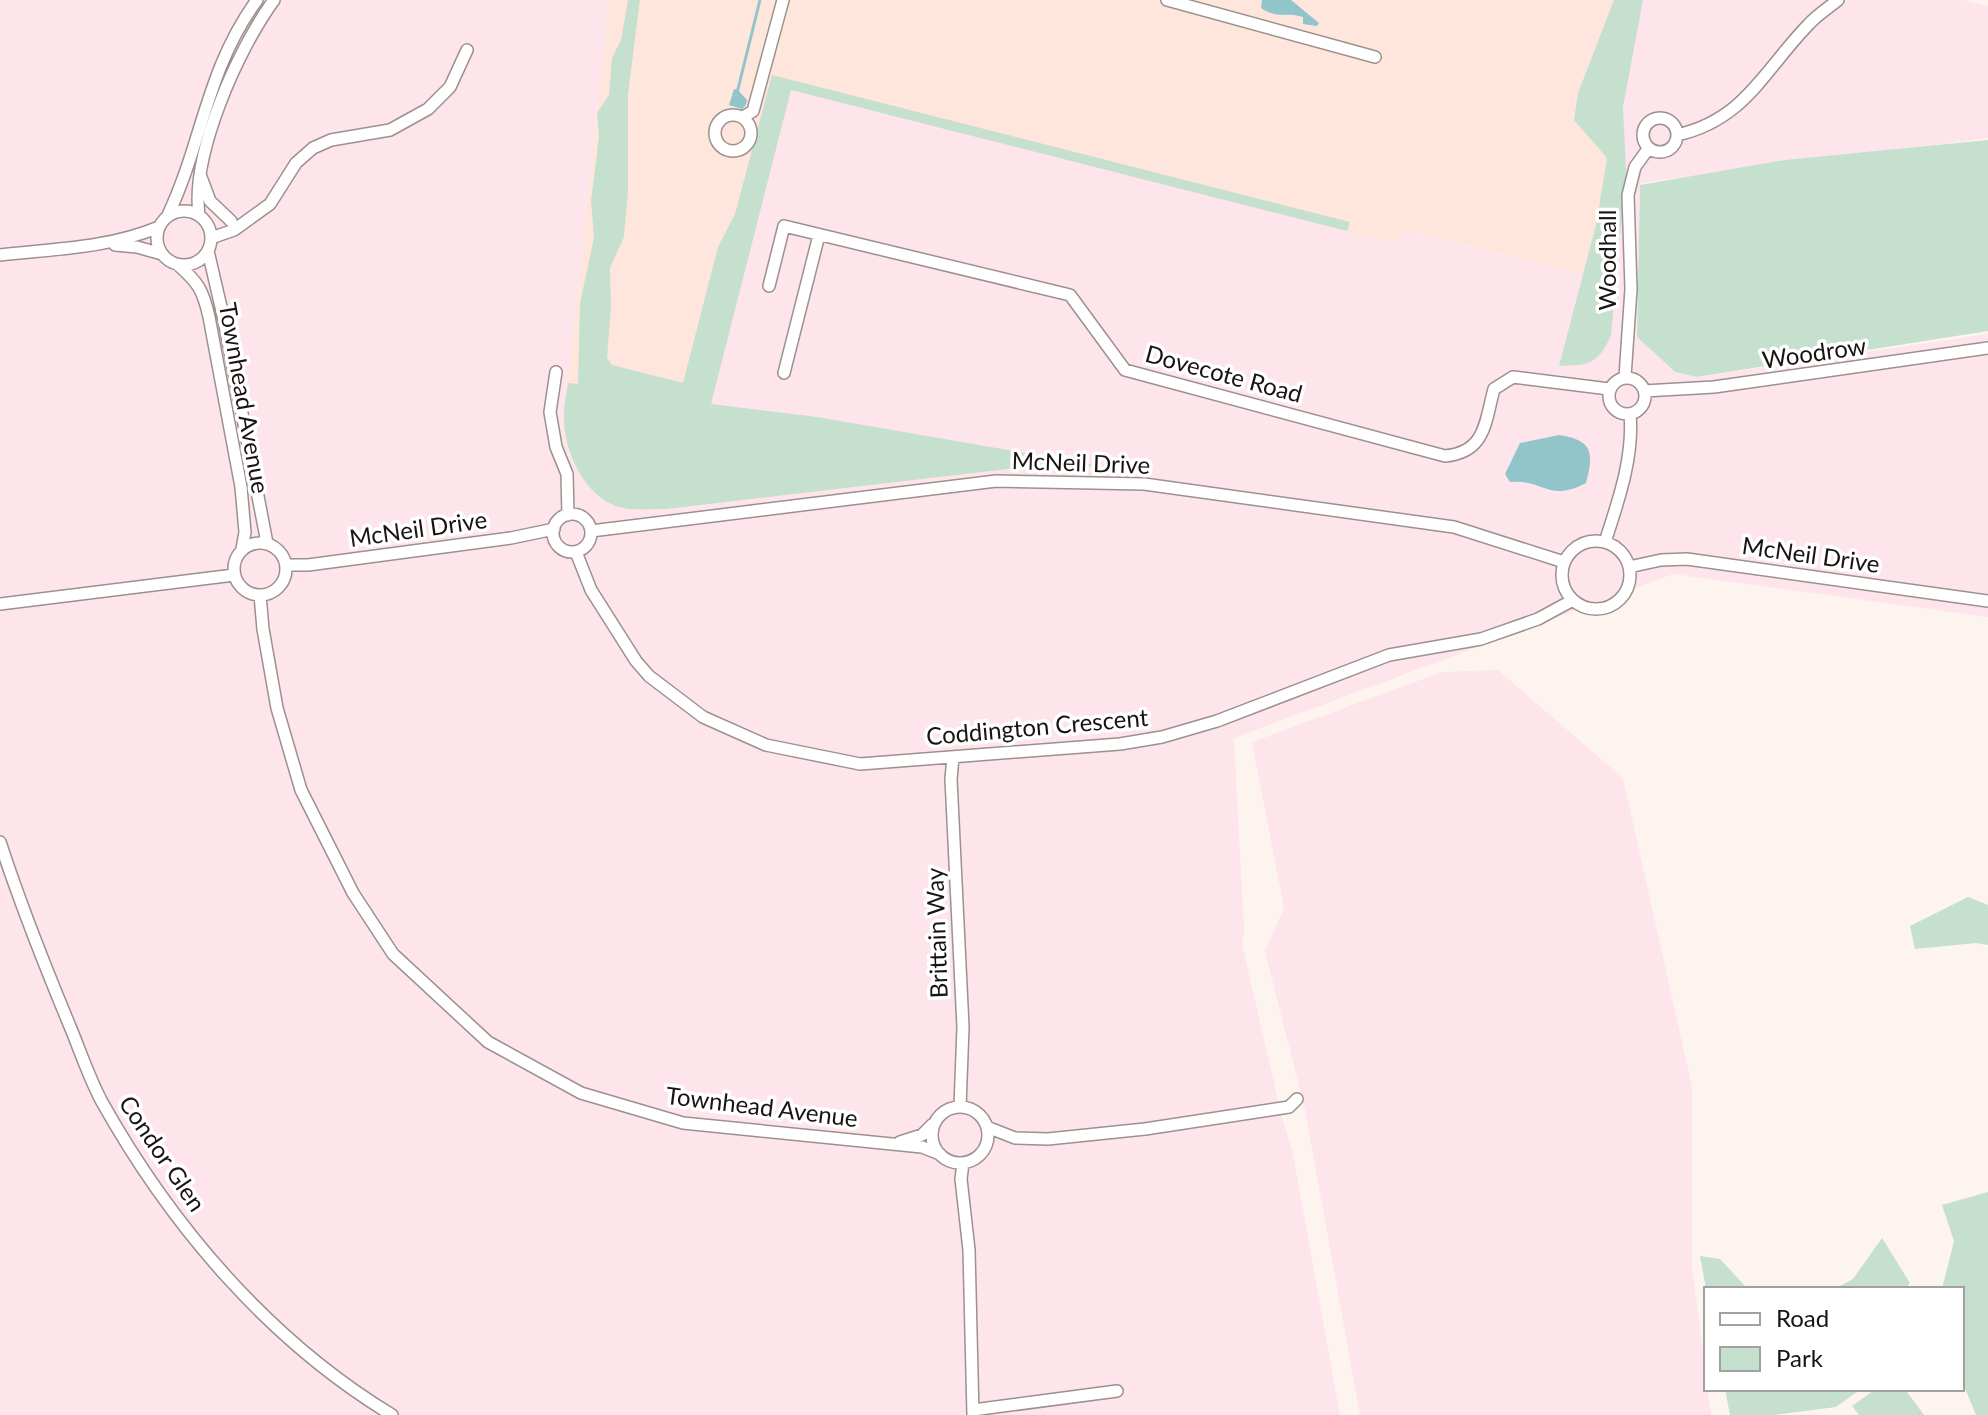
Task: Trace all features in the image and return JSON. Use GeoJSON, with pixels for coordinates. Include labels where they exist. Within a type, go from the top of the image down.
{"type":"FeatureCollection","features":[{"type":"Feature","properties":{"kind":"street"},"geometry":{"type":"LineString","coordinates":[[162,254],[156,241],[159,227],[168,215],[182,181],[217,72],[232,39],[257,0]]}},
{"type":"Feature","properties":{"kind":"street"},"geometry":{"type":"LineString","coordinates":[[103,244],[137,247],[162,254],[177,264],[194,263],[208,251],[211,238],[202,218],[197,193],[200,175],[230,78],[250,33],[274,0]]}},
{"type":"Feature","properties":{"kind":"street"},"geometry":{"type":"LineString","coordinates":[[743,117],[753,111],[783,0]]}},
{"type":"Feature","properties":{"kind":"street"},"geometry":{"type":"LineString","coordinates":[[1167,0],[1375,57]]}},
{"type":"Feature","properties":{"kind":"street"},"geometry":{"type":"LineString","coordinates":[[1648,149],[1666,152],[1675,144],[1677,135],[1699,131],[1728,115],[1810,22],[1838,0]]}},
{"type":"Feature","properties":{"kind":"street"},"geometry":{"type":"LineString","coordinates":[[211,238],[234,230],[270,204],[296,163],[313,148],[331,140],[390,130],[428,109],[450,87],[467,50]]}},
{"type":"Feature","properties":{"kind":"street","name":"Woodhall"},"geometry":{"type":"LineString","coordinates":[[1625,377],[1631,289],[1628,195],[1635,167],[1648,149],[1643,133],[1652,120],[1659,118],[1669,121],[1676,128],[1677,135]]}},
{"type":"Feature","properties":{"kind":"street"},"geometry":{"type":"LineString","coordinates":[[200,175],[210,201],[231,221]]}},
{"type":"Feature","properties":{"kind":"street"},"geometry":{"type":"LineString","coordinates":[[168,215],[183,211],[202,218],[247,221]]}},
{"type":"Feature","properties":{"kind":"street","name":"Dovecote Road"},"geometry":{"type":"LineString","coordinates":[[769,286],[784,226],[1070,295],[1125,370],[1445,456],[1461,454],[1472,448],[1483,433],[1494,389],[1513,377],[1609,389]]}},
{"type":"Feature","properties":{"kind":"street"},"geometry":{"type":"LineString","coordinates":[[0,255],[103,244],[159,227]]}},
{"type":"Feature","properties":{"kind":"street"},"geometry":{"type":"LineString","coordinates":[[784,373],[819,235]]}},
{"type":"Feature","properties":{"kind":"street","name":"Townhead Avenue"},"geometry":{"type":"LineString","coordinates":[[208,251],[267,543]]}},
{"type":"Feature","properties":{"kind":"street","name":"Townhead Avenue"},"geometry":{"type":"LineString","coordinates":[[177,264],[203,291],[209,317],[241,487],[245,532],[242,549]]}},
{"type":"Feature","properties":{"kind":"street","name":"Woodrow"},"geometry":{"type":"LineString","coordinates":[[1644,391],[1714,387],[1988,348]]}},
{"type":"Feature","properties":{"kind":"street"},"geometry":{"type":"LineString","coordinates":[[556,372],[550,412],[556,447],[567,474],[568,515]]}},
{"type":"Feature","properties":{"kind":"street"},"geometry":{"type":"LineString","coordinates":[[1625,377],[1639,382],[1644,391],[1641,407],[1630,414],[1621,413],[1611,406],[1609,389],[1625,377]]}},
{"type":"Feature","properties":{"kind":"street"},"geometry":{"type":"LineString","coordinates":[[1605,542],[1627,464],[1632,430],[1630,414]]}},
{"type":"Feature","properties":{"kind":"street","name":"McNeil Drive"},"geometry":{"type":"LineString","coordinates":[[591,531],[996,481],[1144,484],[1454,527],[1564,562]]}},
{"type":"Feature","properties":{"kind":"street"},"geometry":{"type":"LineString","coordinates":[[554,529],[558,520],[568,515],[585,519],[591,531],[585,547],[576,552]]}},
{"type":"Feature","properties":{"kind":"street","name":"Coddington Crescent"},"geometry":{"type":"LineString","coordinates":[[554,529],[558,545],[566,551],[576,552],[591,590],[649,676],[703,717],[766,745],[860,764],[1120,744],[1162,737],[1266,704],[1389,655],[1481,639],[1538,619],[1573,600]]}},
{"type":"Feature","properties":{"kind":"street","name":"McNeil Drive"},"geometry":{"type":"LineString","coordinates":[[287,565],[324,563],[511,538],[554,529]]}},
{"type":"Feature","properties":{"kind":"street"},"geometry":{"type":"LineString","coordinates":[[1595,541],[1605,542],[1620,551],[1629,567],[1626,590],[1619,600],[1609,606],[1590,608],[1573,600],[1562,582],[1564,562],[1576,547],[1595,541]]}},
{"type":"Feature","properties":{"kind":"street"},"geometry":{"type":"LineString","coordinates":[[267,543],[280,551],[287,565],[283,583],[269,594],[260,595],[244,589],[234,575],[234,565],[242,549],[249,544],[267,543]]}},
{"type":"Feature","properties":{"kind":"street","name":"McNeil Drive"},"geometry":{"type":"LineString","coordinates":[[1629,567],[1661,560],[1687,559],[1988,601]]}},
{"type":"Feature","properties":{"kind":"street"},"geometry":{"type":"LineString","coordinates":[[0,604],[234,575]]}},
{"type":"Feature","properties":{"kind":"street","name":"Townhead Avenue"},"geometry":{"type":"LineString","coordinates":[[260,595],[277,708],[301,790],[346,879],[393,954],[488,1042],[581,1093],[683,1123],[922,1147],[940,1154]]}},
{"type":"Feature","properties":{"kind":"street","name":"Brittain Way"},"geometry":{"type":"LineString","coordinates":[[953,757],[951,779],[963,1027],[960,1107]]}},
{"type":"Feature","properties":{"kind":"street","name":"Condor Glen"},"geometry":{"type":"LineString","coordinates":[[0,842],[101,1100],[149,1179],[200,1247],[285,1335],[348,1388],[392,1415]]}},
{"type":"Feature","properties":{"kind":"street"},"geometry":{"type":"LineString","coordinates":[[987,1143],[1015,1138],[1048,1139],[1145,1129],[1289,1107],[1297,1099]]}},
{"type":"Feature","properties":{"kind":"street"},"geometry":{"type":"LineString","coordinates":[[960,1107],[979,1114],[987,1127],[987,1143],[978,1157],[963,1163],[954,1162],[940,1154],[933,1138],[936,1121],[949,1110],[960,1107]]}},
{"type":"Feature","properties":{"kind":"street","name":"Townhead Avenue"},"geometry":{"type":"LineString","coordinates":[[892,1145],[922,1135],[936,1121]]}},
{"type":"Feature","properties":{"kind":"street"},"geometry":{"type":"LineString","coordinates":[[987,1127],[1015,1138]]}},
{"type":"Feature","properties":{"kind":"street"},"geometry":{"type":"LineString","coordinates":[[963,1163],[961,1179],[969,1250],[973,1412],[1117,1391]]}},
{"type":"Feature","properties":{"kind":"shaded area"},"geometry":{"type":"Polygon","coordinates":[[[0,0],[609,0],[567,389],[711,404],[791,90],[1393,243],[1407,230],[1582,275],[1596,225],[1607,158],[1574,120],[1578,93],[1614,0],[1964,0],[1988,6],[1988,138],[1640,183],[1637,337],[1676,373],[1697,377],[1988,334],[1988,617],[1673,574],[1234,738],[1244,930],[1242,944],[1293,1154],[1340,1415],[0,1415],[0,0]]]}},
{"type":"Feature","properties":{"kind":"shaded area"},"geometry":{"type":"Polygon","coordinates":[[[609,0],[1614,0],[1579,93],[1574,119],[1607,158],[1596,225],[1583,275],[1408,230],[1393,243],[711,405],[567,390],[609,0]]]}},
{"type":"Feature","properties":{"kind":"shaded area"},"geometry":{"type":"Polygon","coordinates":[[[1498,670],[1623,778],[1692,1087],[1692,1266],[1704,1360],[1704,1391],[1708,1391],[1711,1415],[1360,1415],[1305,1110],[1265,951],[1284,908],[1252,742],[1442,672],[1498,670]]]}},
{"type":"Feature","properties":{"kind":"green space"},"geometry":{"type":"Polygon","coordinates":[[[628,0],[640,0],[628,94],[628,191],[624,237],[610,268],[607,358],[612,365],[683,383],[718,247],[735,214],[772,75],[1350,222],[1347,231],[791,90],[711,404],[817,417],[1100,466],[1016,468],[666,509],[615,506],[591,489],[574,463],[565,434],[564,411],[568,383],[578,384],[580,303],[594,238],[591,201],[599,136],[597,113],[609,95],[612,58],[621,40],[628,0]]]}},
{"type":"Feature","properties":{"kind":"green space"},"geometry":{"type":"Polygon","coordinates":[[[1614,0],[1643,0],[1623,107],[1626,170],[1611,336],[1601,353],[1591,362],[1559,366],[1596,225],[1607,158],[1574,120],[1578,93],[1614,0]]]}},
{"type":"Feature","properties":{"kind":"green space"},"geometry":{"type":"Polygon","coordinates":[[[1988,140],[1988,331],[1696,377],[1675,372],[1637,337],[1640,185],[1785,160],[1988,140]]]}},
{"type":"Feature","properties":{"kind":"green space"},"geometry":{"type":"Polygon","coordinates":[[[1968,897],[1988,905],[1988,945],[1976,943],[1915,949],[1910,926],[1968,897]]]}},
{"type":"Feature","properties":{"kind":"green space"},"geometry":{"type":"Polygon","coordinates":[[[1988,1192],[1988,1415],[1976,1415],[1964,1386],[1964,1287],[1942,1287],[1954,1241],[1942,1205],[1988,1192]]]}},
{"type":"Feature","properties":{"kind":"green space"},"geometry":{"type":"Polygon","coordinates":[[[1882,1238],[1910,1283],[1907,1287],[1838,1287],[1853,1279],[1882,1238]]]}},
{"type":"Feature","properties":{"kind":"green space"},"geometry":{"type":"Polygon","coordinates":[[[1700,1256],[1720,1259],[1746,1287],[1706,1287],[1700,1256]]]}},
{"type":"Feature","properties":{"kind":"green space"},"geometry":{"type":"Polygon","coordinates":[[[1725,1391],[1858,1391],[1836,1407],[1775,1415],[1730,1415],[1725,1391]]]}},
{"type":"Feature","properties":{"kind":"green space"},"geometry":{"type":"Polygon","coordinates":[[[1873,1391],[1906,1391],[1924,1415],[1859,1415],[1852,1406],[1873,1391]]]}},
{"type":"Feature","properties":{"kind":"water"},"geometry":{"type":"Polygon","coordinates":[[[1262,0],[1291,0],[1319,23],[1317,26],[1303,24],[1303,17],[1267,12],[1261,8],[1262,0]]]}},
{"type":"Feature","properties":{"kind":"water"},"geometry":{"type":"Polygon","coordinates":[[[734,89],[747,100],[742,109],[729,105],[734,89]]]}},
{"type":"Feature","properties":{"kind":"water"},"geometry":{"type":"Polygon","coordinates":[[[1559,435],[1585,444],[1590,456],[1586,483],[1573,489],[1554,491],[1522,482],[1510,482],[1505,474],[1520,443],[1559,435]]]}},
{"type":"Feature","properties":{"kind":"waterway"},"geometry":{"type":"LineString","coordinates":[[737,93],[760,0]]}}]}
